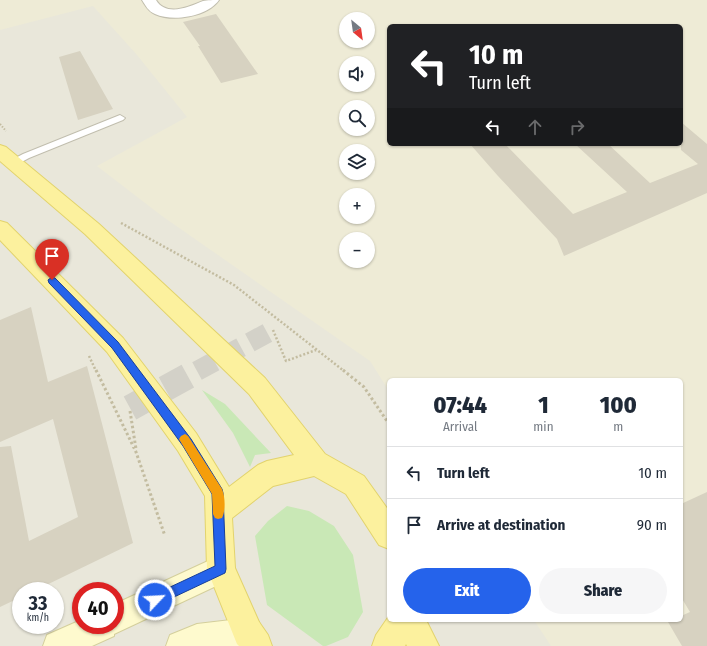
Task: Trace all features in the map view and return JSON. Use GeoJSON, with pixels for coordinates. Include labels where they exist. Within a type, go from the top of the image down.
{"type":"FeatureCollection","features":[{"type":"Feature","properties":{"kind":"main road"},"geometry":{"type":"LineString","coordinates":[[13,157],[92,229],[256,386],[316,463],[355,485],[387,532]]}},
{"type":"Feature","properties":{"kind":"main road"},"geometry":{"type":"LineString","coordinates":[[0,228],[115,345],[187,442],[218,493],[221,569],[252,640]]}},
{"type":"Feature","properties":{"kind":"main road"},"geometry":{"type":"LineString","coordinates":[[218,512],[267,474],[316,463]]}},
{"type":"Feature","properties":{"kind":"main road"},"geometry":{"type":"LineString","coordinates":[[387,646],[403,622]]}},
{"type":"Feature","properties":{"kind":"main road"},"geometry":{"type":"LineString","coordinates":[[411,622],[424,646]]}},
{"type":"Feature","properties":{"kind":"street"},"geometry":{"type":"LineString","coordinates":[[149,0],[153,7],[160,11],[181,13],[202,8],[212,0]]}},
{"type":"Feature","properties":{"kind":"street"},"geometry":{"type":"LineString","coordinates":[[124,615],[221,569]]}},
{"type":"Feature","properties":{"kind":"street"},"geometry":{"type":"LineString","coordinates":[[58,646],[84,634]]}},
{"type":"Feature","properties":{"kind":"street"},"geometry":{"type":"LineString","coordinates":[[182,646],[196,639],[252,640]]}},
{"type":"Feature","properties":{"kind":"lane"},"geometry":{"type":"LineString","coordinates":[[13,157],[120,118]]}},
{"type":"Feature","properties":{"kind":"path"},"geometry":{"type":"LineString","coordinates":[[0,124],[13,157]]}},
{"type":"Feature","properties":{"kind":"path"},"geometry":{"type":"LineString","coordinates":[[116,220],[234,285],[364,387],[387,421]]}},
{"type":"Feature","properties":{"kind":"path"},"geometry":{"type":"LineString","coordinates":[[273,330],[286,361],[316,350]]}},
{"type":"Feature","properties":{"kind":"path"},"geometry":{"type":"LineString","coordinates":[[85,350],[90,356],[136,452],[165,536]]}},
{"type":"Feature","properties":{"kind":"path"},"geometry":{"type":"LineString","coordinates":[[130,408],[136,452]]}},
{"type":"Feature","properties":{"kind":"shaded area"},"geometry":{"type":"Polygon","coordinates":[[[0,0],[707,0],[707,646],[0,646],[0,0]]]}},
{"type":"Feature","properties":{"kind":"shaded area"},"geometry":{"type":"Polygon","coordinates":[[[0,0],[707,0],[707,646],[551,646],[535,622],[683,622],[683,378],[387,378],[387,388],[370,361],[162,216],[97,166],[187,117],[137,55],[93,6],[0,30],[0,0]]]}},
{"type":"Feature","properties":{"kind":"green space"},"geometry":{"type":"Polygon","coordinates":[[[202,390],[225,404],[271,453],[255,455],[250,467],[233,433],[202,390]]]}},
{"type":"Feature","properties":{"kind":"green space"},"geometry":{"type":"Polygon","coordinates":[[[287,506],[309,511],[334,526],[353,555],[363,612],[348,637],[326,646],[323,646],[267,605],[255,536],[268,521],[287,506]]]}},
{"type":"Feature","properties":{"kind":"building"},"geometry":{"type":"Polygon","coordinates":[[[216,14],[258,74],[221,83],[198,46],[200,46],[183,22],[216,14]]]}},
{"type":"Feature","properties":{"kind":"building"},"geometry":{"type":"Polygon","coordinates":[[[80,51],[113,109],[78,120],[59,57],[80,51]]]}},
{"type":"Feature","properties":{"kind":"building"},"geometry":{"type":"Polygon","coordinates":[[[683,124],[707,144],[707,193],[564,256],[557,239],[472,146],[507,146],[573,214],[627,192],[577,146],[610,146],[650,183],[698,164],[681,150],[681,146],[683,146],[683,124]]]}},
{"type":"Feature","properties":{"kind":"building"},"geometry":{"type":"Polygon","coordinates":[[[31,307],[48,382],[87,366],[133,543],[53,582],[12,582],[12,601],[0,607],[0,447],[11,446],[29,541],[78,517],[53,419],[0,442],[0,320],[31,307]]]}},
{"type":"Feature","properties":{"kind":"building"},"geometry":{"type":"Polygon","coordinates":[[[707,492],[707,646],[682,646],[668,622],[683,622],[683,615],[690,612],[683,600],[683,503],[707,492]]]}},
{"type":"Feature","properties":{"kind":"tunnel"},"geometry":{"type":"LineString","coordinates":[[197,371],[273,330]]}},
{"type":"Feature","properties":{"kind":"tunnel"},"geometry":{"type":"LineString","coordinates":[[130,408],[199,370]]}},
{"type":"Feature","properties":{"kind":"slow traffic"},"geometry":{"type":"LineString","coordinates":[[185,439],[218,493],[218,514]]}},
{"type":"Feature","properties":{"kind":"route"},"geometry":{"type":"LineString","coordinates":[[52,280],[115,345],[187,442],[218,493],[221,569],[155,600]]}}]}
